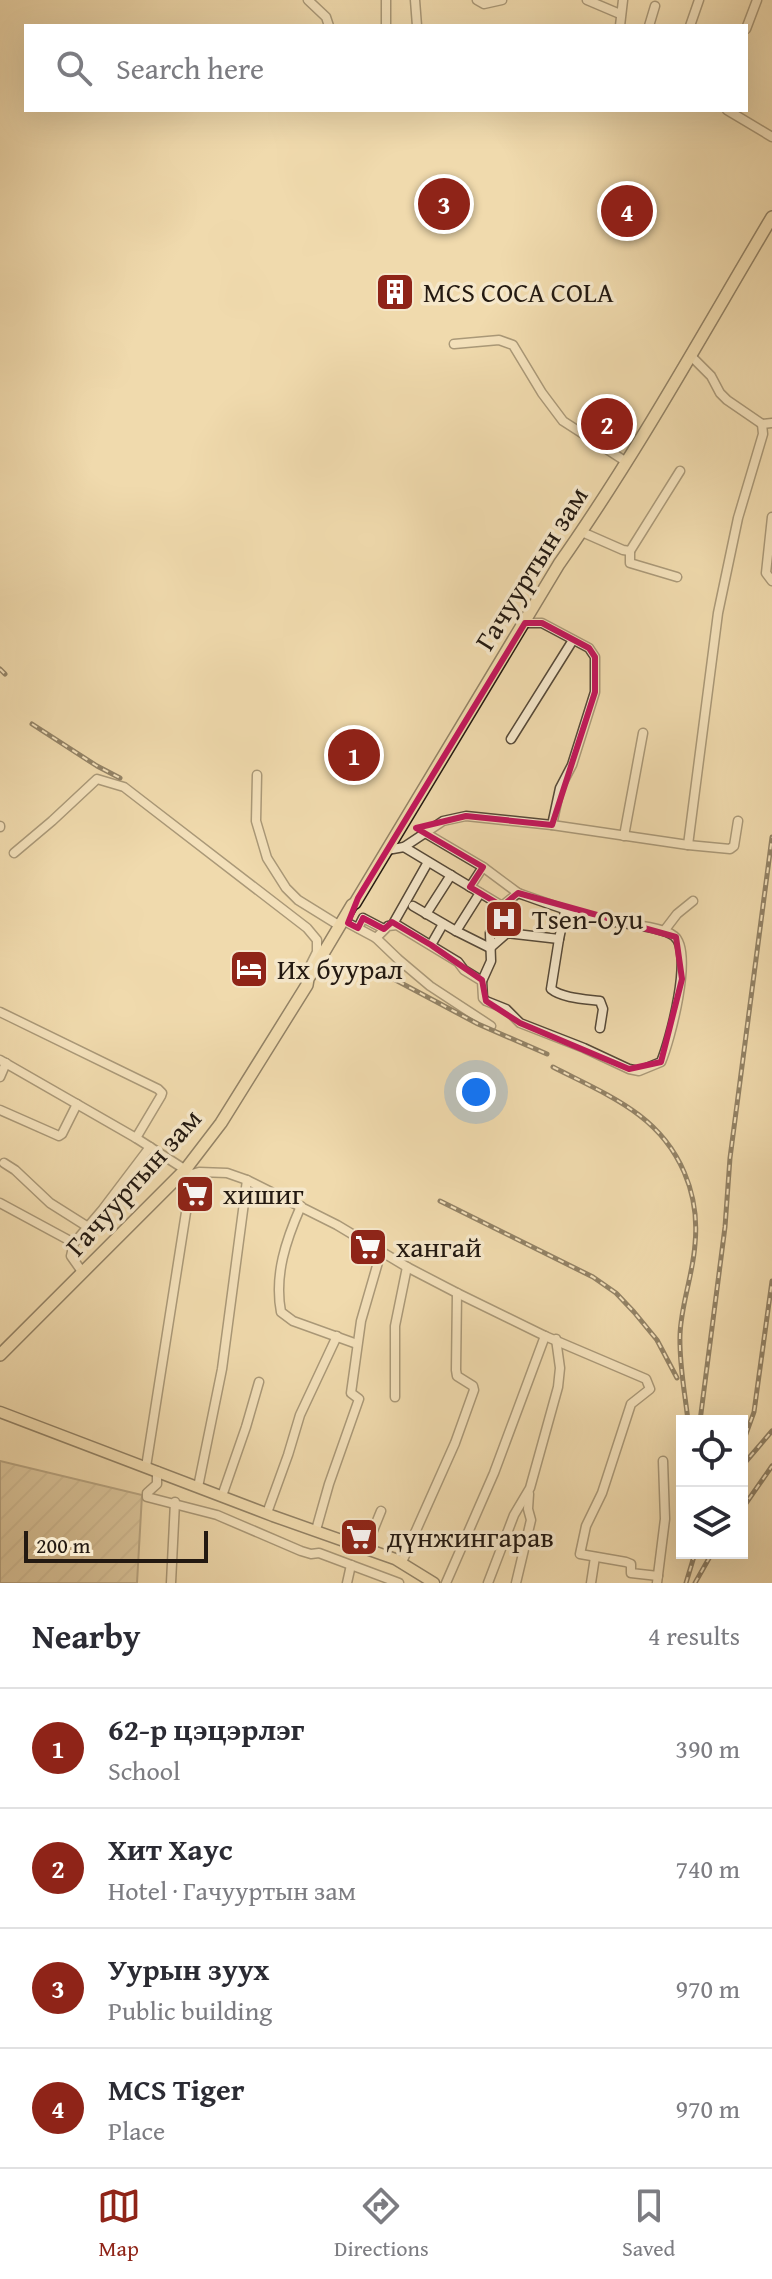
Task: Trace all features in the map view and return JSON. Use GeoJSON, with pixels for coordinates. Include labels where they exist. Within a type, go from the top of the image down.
{"type":"FeatureCollection","features":[{"type":"Feature","properties":{"kind":"highway","name":"Гачууртын зам"},"geometry":{"type":"LineString","coordinates":[[0,1355],[188,1172],[308,979],[349,926],[352,905],[772,217]]}},
{"type":"Feature","properties":{"kind":"main road"},"geometry":{"type":"LineString","coordinates":[[0,1412],[402,1562],[426,1581]]}},
{"type":"Feature","properties":{"kind":"street"},"geometry":{"type":"LineString","coordinates":[[308,0],[326,17],[328,24]]}},
{"type":"Feature","properties":{"kind":"street"},"geometry":{"type":"LineString","coordinates":[[386,0],[386,24]]}},
{"type":"Feature","properties":{"kind":"street"},"geometry":{"type":"LineString","coordinates":[[415,0],[417,24]]}},
{"type":"Feature","properties":{"kind":"street"},"geometry":{"type":"LineString","coordinates":[[477,0],[484,4],[502,0]]}},
{"type":"Feature","properties":{"kind":"street"},"geometry":{"type":"LineString","coordinates":[[587,0],[620,14]]}},
{"type":"Feature","properties":{"kind":"street"},"geometry":{"type":"LineString","coordinates":[[620,24],[623,0]]}},
{"type":"Feature","properties":{"kind":"street"},"geometry":{"type":"LineString","coordinates":[[691,24],[699,0]]}},
{"type":"Feature","properties":{"kind":"street"},"geometry":{"type":"LineString","coordinates":[[748,24],[757,0]]}},
{"type":"Feature","properties":{"kind":"street"},"geometry":{"type":"LineString","coordinates":[[650,24],[655,6]]}},
{"type":"Feature","properties":{"kind":"street"},"geometry":{"type":"LineString","coordinates":[[730,112],[772,137]]}},
{"type":"Feature","properties":{"kind":"street"},"geometry":{"type":"LineString","coordinates":[[454,344],[509,342],[563,421],[625,461]]}},
{"type":"Feature","properties":{"kind":"street"},"geometry":{"type":"LineString","coordinates":[[690,355],[711,376],[727,400],[762,424],[772,423]]}},
{"type":"Feature","properties":{"kind":"street"},"geometry":{"type":"LineString","coordinates":[[688,845],[718,613],[738,518],[763,434],[762,424]]}},
{"type":"Feature","properties":{"kind":"street"},"geometry":{"type":"LineString","coordinates":[[677,577],[630,563],[630,551],[680,471]]}},
{"type":"Feature","properties":{"kind":"street"},"geometry":{"type":"LineString","coordinates":[[772,517],[766,573],[772,581]]}},
{"type":"Feature","properties":{"kind":"street"},"geometry":{"type":"LineString","coordinates":[[582,532],[630,551]]}},
{"type":"Feature","properties":{"kind":"street"},"geometry":{"type":"LineString","coordinates":[[525,623],[542,623],[589,648],[595,657],[595,692],[572,765],[560,788],[552,825]]}},
{"type":"Feature","properties":{"kind":"street"},"geometry":{"type":"LineString","coordinates":[[511,739],[573,640]]}},
{"type":"Feature","properties":{"kind":"street"},"geometry":{"type":"LineString","coordinates":[[624,836],[643,733]]}},
{"type":"Feature","properties":{"kind":"street"},"geometry":{"type":"LineString","coordinates":[[257,775],[256,821],[267,858],[286,888],[298,900],[376,938],[430,986],[491,1026]]}},
{"type":"Feature","properties":{"kind":"street"},"geometry":{"type":"LineString","coordinates":[[14,853],[97,779],[124,787],[307,928],[317,940],[317,952],[305,984]]}},
{"type":"Feature","properties":{"kind":"street"},"geometry":{"type":"LineString","coordinates":[[387,850],[404,847],[443,821],[466,816],[732,849],[738,821]]}},
{"type":"Feature","properties":{"kind":"street"},"geometry":{"type":"LineString","coordinates":[[427,834],[483,867],[518,893],[565,911],[664,931],[676,937],[680,942],[682,979],[663,1058],[656,1065],[639,1071],[629,1069],[520,1023],[506,1009],[483,998],[482,981],[491,961],[490,933],[502,906],[518,893]]}},
{"type":"Feature","properties":{"kind":"street"},"geometry":{"type":"LineString","coordinates":[[404,847],[502,906]]}},
{"type":"Feature","properties":{"kind":"street"},"geometry":{"type":"LineString","coordinates":[[376,938],[388,927],[428,862]]}},
{"type":"Feature","properties":{"kind":"street"},"geometry":{"type":"LineString","coordinates":[[470,887],[483,867]]}},
{"type":"Feature","properties":{"kind":"street"},"geometry":{"type":"LineString","coordinates":[[426,914],[451,875]]}},
{"type":"Feature","properties":{"kind":"street"},"geometry":{"type":"LineString","coordinates":[[456,931],[480,893]]}},
{"type":"Feature","properties":{"kind":"street"},"geometry":{"type":"LineString","coordinates":[[664,931],[677,914],[693,901]]}},
{"type":"Feature","properties":{"kind":"street"},"geometry":{"type":"LineString","coordinates":[[413,906],[490,948]]}},
{"type":"Feature","properties":{"kind":"street"},"geometry":{"type":"LineString","coordinates":[[565,911],[551,989],[560,994],[600,1001],[603,1009],[600,1028]]}},
{"type":"Feature","properties":{"kind":"street"},"geometry":{"type":"LineString","coordinates":[[349,926],[363,918],[388,927],[431,945],[482,981]]}},
{"type":"Feature","properties":{"kind":"street"},"geometry":{"type":"LineString","coordinates":[[431,945],[443,924]]}},
{"type":"Feature","properties":{"kind":"street"},"geometry":{"type":"LineString","coordinates":[[490,948],[507,933],[559,939]]}},
{"type":"Feature","properties":{"kind":"street"},"geometry":{"type":"LineString","coordinates":[[0,1012],[158,1089],[161,1096],[136,1138]]}},
{"type":"Feature","properties":{"kind":"street"},"geometry":{"type":"LineString","coordinates":[[0,1077],[3,1062],[136,1138],[188,1172],[227,1173],[247,1180],[301,1206],[457,1293],[545,1336],[646,1379],[650,1389],[631,1404],[602,1493],[586,1526],[580,1554],[631,1564],[631,1573],[658,1580],[665,1519],[663,1461]]}},
{"type":"Feature","properties":{"kind":"street"},"geometry":{"type":"LineString","coordinates":[[0,1110],[59,1136],[77,1104]]}},
{"type":"Feature","properties":{"kind":"street"},"geometry":{"type":"LineString","coordinates":[[83,1273],[71,1256],[74,1243],[150,1147]]}},
{"type":"Feature","properties":{"kind":"street"},"geometry":{"type":"LineString","coordinates":[[4,1163],[50,1203],[88,1227]]}},
{"type":"Feature","properties":{"kind":"street"},"geometry":{"type":"LineString","coordinates":[[146,1467],[188,1172]]}},
{"type":"Feature","properties":{"kind":"street"},"geometry":{"type":"LineString","coordinates":[[198,1487],[222,1369],[247,1180]]}},
{"type":"Feature","properties":{"kind":"street"},"geometry":{"type":"LineString","coordinates":[[0,1203],[74,1243]]}},
{"type":"Feature","properties":{"kind":"street"},"geometry":{"type":"LineString","coordinates":[[301,1206],[281,1263],[278,1297],[281,1312],[293,1321],[357,1344]]}},
{"type":"Feature","properties":{"kind":"street"},"geometry":{"type":"LineString","coordinates":[[319,1553],[329,1484],[359,1399],[351,1393],[357,1344],[366,1299],[381,1252]]}},
{"type":"Feature","properties":{"kind":"street"},"geometry":{"type":"LineString","coordinates":[[395,1397],[395,1326],[407,1267]]}},
{"type":"Feature","properties":{"kind":"street"},"geometry":{"type":"LineString","coordinates":[[402,1562],[455,1443],[474,1390],[473,1386],[457,1376],[457,1293]]}},
{"type":"Feature","properties":{"kind":"street"},"geometry":{"type":"LineString","coordinates":[[267,1513],[300,1415],[337,1336]]}},
{"type":"Feature","properties":{"kind":"street"},"geometry":{"type":"LineString","coordinates":[[446,1583],[494,1473],[545,1336]]}},
{"type":"Feature","properties":{"kind":"street"},"geometry":{"type":"LineString","coordinates":[[516,1583],[531,1520],[528,1509],[530,1488],[558,1387],[560,1368],[556,1339]]}},
{"type":"Feature","properties":{"kind":"street"},"geometry":{"type":"LineString","coordinates":[[222,1496],[259,1382]]}},
{"type":"Feature","properties":{"kind":"street"},"geometry":{"type":"LineString","coordinates":[[157,1471],[158,1482],[148,1491],[147,1497],[217,1515],[306,1553],[319,1553],[399,1583]]}},
{"type":"Feature","properties":{"kind":"street"},"geometry":{"type":"LineString","coordinates":[[488,1583],[514,1515],[530,1488]]}},
{"type":"Feature","properties":{"kind":"street"},"geometry":{"type":"LineString","coordinates":[[171,1583],[175,1502]]}},
{"type":"Feature","properties":{"kind":"street"},"geometry":{"type":"LineString","coordinates":[[366,1548],[381,1511]]}},
{"type":"Feature","properties":{"kind":"street"},"geometry":{"type":"LineString","coordinates":[[591,1583],[595,1557]]}},
{"type":"Feature","properties":{"kind":"street"},"geometry":{"type":"LineString","coordinates":[[347,1583],[351,1565]]}},
{"type":"Feature","properties":{"kind":"highlighted area"},"geometry":{"type":"Polygon","coordinates":[[[525,623],[542,623],[589,648],[595,657],[595,692],[552,825],[466,816],[416,828],[483,867],[470,887],[502,906],[518,893],[676,937],[682,979],[661,1062],[629,1069],[520,1023],[486,1001],[482,980],[392,922],[384,929],[363,918],[358,928],[348,923],[358,898],[525,623]]]}},
{"type":"Feature","properties":{"kind":"shaded area"},"geometry":{"type":"Polygon","coordinates":[[[0,1461],[142,1495],[137,1583],[0,1583],[0,1461]]]}},
{"type":"Feature","properties":{"kind":"railway"},"geometry":{"type":"LineString","coordinates":[[0,669],[5,674]]}},
{"type":"Feature","properties":{"kind":"railway"},"geometry":{"type":"LineString","coordinates":[[32,724],[120,778]]}},
{"type":"Feature","properties":{"kind":"railway"},"geometry":{"type":"LineString","coordinates":[[701,1415],[725,1227],[730,1158],[772,837]]}},
{"type":"Feature","properties":{"kind":"railway"},"geometry":{"type":"LineString","coordinates":[[388,976],[478,1024],[547,1054]]}},
{"type":"Feature","properties":{"kind":"railway"},"geometry":{"type":"LineString","coordinates":[[553,1067],[639,1115],[666,1141],[684,1172],[696,1225],[694,1256],[680,1335],[687,1415]]}},
{"type":"Feature","properties":{"kind":"railway"},"geometry":{"type":"LineString","coordinates":[[440,1201],[593,1277],[616,1293],[657,1340],[677,1378]]}},
{"type":"Feature","properties":{"kind":"railway"},"geometry":{"type":"LineString","coordinates":[[748,1428],[754,1412],[772,1281]]}},
{"type":"Feature","properties":{"kind":"railway"},"geometry":{"type":"LineString","coordinates":[[748,1459],[772,1431]]}},
{"type":"Feature","properties":{"kind":"railway"},"geometry":{"type":"LineString","coordinates":[[748,1500],[772,1466]]}},
{"type":"Feature","properties":{"kind":"railway"},"geometry":{"type":"LineString","coordinates":[[686,1583],[693,1559]]}},
{"type":"Feature","properties":{"kind":"railway"},"geometry":{"type":"LineString","coordinates":[[695,1583],[709,1559]]}},
{"type":"Feature","properties":{"kind":"place","name":"Уурын зуух"},"geometry":{"type":"Point","coordinates":[444,204]}},
{"type":"Feature","properties":{"kind":"place","name":"MCS Tiger"},"geometry":{"type":"Point","coordinates":[627,211]}},
{"type":"Feature","properties":{"kind":"place","name":"MCS COCA COLA"},"geometry":{"type":"Point","coordinates":[395,292]}},
{"type":"Feature","properties":{"kind":"place","name":"Хит Хаус"},"geometry":{"type":"Point","coordinates":[607,424]}},
{"type":"Feature","properties":{"kind":"place","name":"62-р цэцэрлэг"},"geometry":{"type":"Point","coordinates":[354,755]}},
{"type":"Feature","properties":{"kind":"place","name":"Tsen-Oyu"},"geometry":{"type":"Point","coordinates":[504,919]}},
{"type":"Feature","properties":{"kind":"place","name":"Их буурал"},"geometry":{"type":"Point","coordinates":[249,969]}},
{"type":"Feature","properties":{"kind":"place","name":"хишиг"},"geometry":{"type":"Point","coordinates":[195,1194]}},
{"type":"Feature","properties":{"kind":"place","name":"хангай"},"geometry":{"type":"Point","coordinates":[368,1247]}},
{"type":"Feature","properties":{"kind":"place","name":"дүнжингарав"},"geometry":{"type":"Point","coordinates":[359,1537]}}]}
